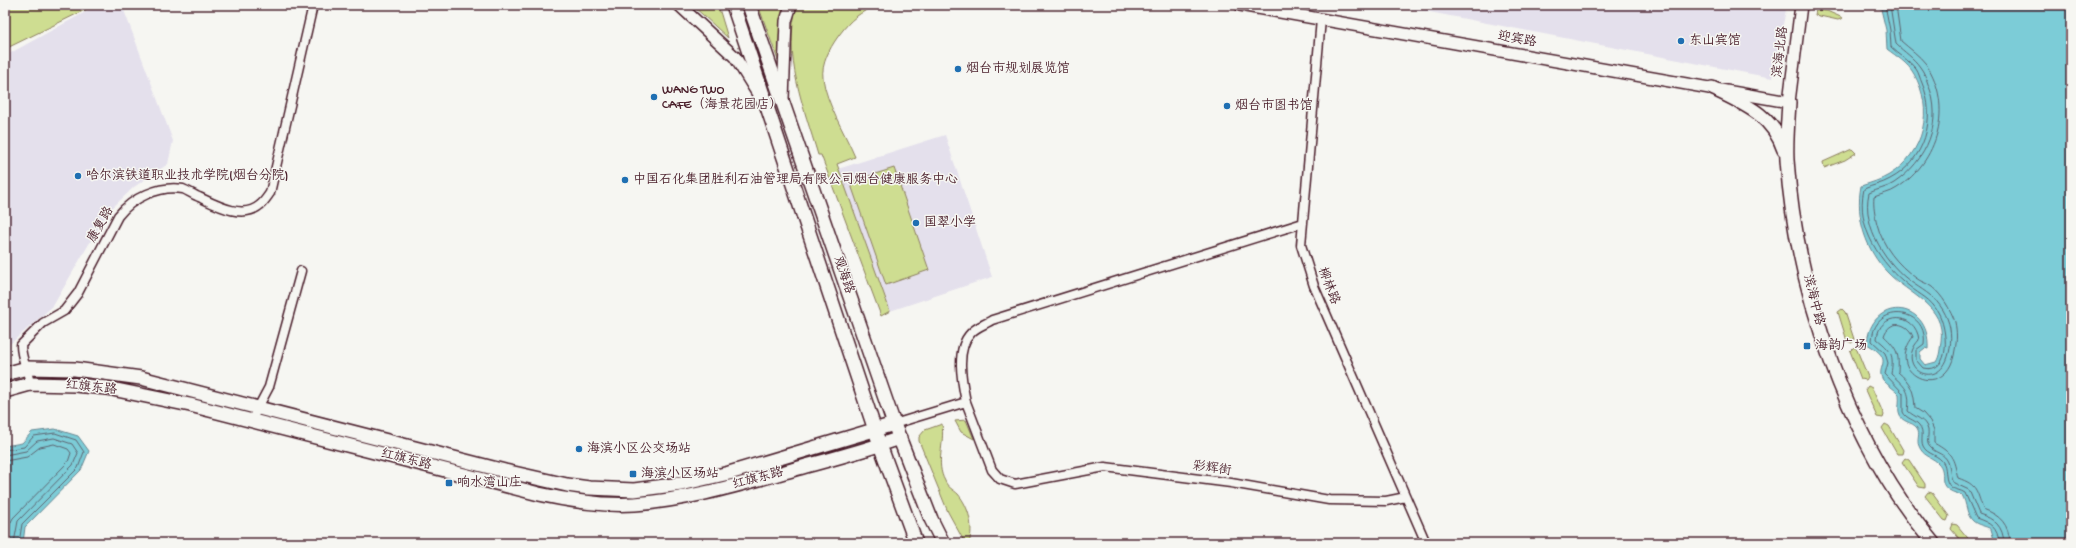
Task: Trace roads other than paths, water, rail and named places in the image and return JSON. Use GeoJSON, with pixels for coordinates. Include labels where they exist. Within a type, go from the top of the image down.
{"type":"FeatureCollection","features":[{"type":"Feature","properties":{"kind":"main road"},"geometry":{"type":"LineString","coordinates":[[679,5],[735,57],[768,113]]}},
{"type":"Feature","properties":{"kind":"main road","name":"观海路"},"geometry":{"type":"LineString","coordinates":[[733,5],[880,445]]}},
{"type":"Feature","properties":{"kind":"main road","name":"观海路"},"geometry":{"type":"LineString","coordinates":[[749,5],[894,424],[931,520],[943,543]]}},
{"type":"Feature","properties":{"kind":"main road"},"geometry":{"type":"LineString","coordinates":[[783,101],[786,21],[791,5]]}},
{"type":"Feature","properties":{"kind":"main road","name":"迎宾路"},"geometry":{"type":"LineString","coordinates":[[1240,5],[1789,102]]}},
{"type":"Feature","properties":{"kind":"main road","name":"滨海北路"},"geometry":{"type":"LineString","coordinates":[[1789,102],[1801,5]]}},
{"type":"Feature","properties":{"kind":"main road"},"geometry":{"type":"LineString","coordinates":[[1712,88],[1748,106],[1764,118],[1779,135],[1787,158]]}},
{"type":"Feature","properties":{"kind":"main road","name":"滨海中路"},"geometry":{"type":"LineString","coordinates":[[1789,102],[1787,158],[1791,200],[1810,291],[1821,333],[1836,375],[1880,467],[1914,520],[1933,543]]}},
{"type":"Feature","properties":{"kind":"main road","name":"红旗东路"},"geometry":{"type":"LineString","coordinates":[[5,374],[27,368],[75,369],[141,378],[520,475],[589,488],[634,490],[681,484],[729,473],[894,424]]}},
{"type":"Feature","properties":{"kind":"main road","name":"红旗东路"},"geometry":{"type":"LineString","coordinates":[[5,391],[30,384],[75,385],[107,388],[190,405],[564,500],[634,504],[683,498],[732,486],[880,445],[900,438]]}},
{"type":"Feature","properties":{"kind":"main road"},"geometry":{"type":"LineString","coordinates":[[880,445],[916,543]]}},
{"type":"Feature","properties":{"kind":"street","name":"康复路"},"geometry":{"type":"LineString","coordinates":[[30,384],[27,368],[21,356],[21,345],[43,323],[64,311],[78,293],[118,216],[124,208],[149,193],[168,188],[184,190],[224,209],[239,210],[252,209],[260,205],[270,193],[313,5]]}},
{"type":"Feature","properties":{"kind":"street","name":"柳林路"},"geometry":{"type":"LineString","coordinates":[[1321,19],[1301,245],[1314,286],[1426,543]]}},
{"type":"Feature","properties":{"kind":"street"},"geometry":{"type":"LineString","coordinates":[[894,424],[966,402],[962,382],[962,350],[971,333],[992,320],[1303,223]]}},
{"type":"Feature","properties":{"kind":"street"},"geometry":{"type":"LineString","coordinates":[[251,421],[269,387],[301,271]]}},
{"type":"Feature","properties":{"kind":"street","name":"彩辉街"},"geometry":{"type":"LineString","coordinates":[[966,402],[992,470],[1000,479],[1015,484],[1105,467],[1231,483],[1329,500],[1386,501],[1406,497]]}},
{"type":"Feature","properties":{"kind":"water"},"geometry":{"type":"Polygon","coordinates":[[[1880,5],[2071,5],[2071,543],[1995,543],[1991,529],[1973,521],[1962,495],[1952,492],[1947,488],[1944,484],[1941,467],[1921,449],[1918,444],[1919,432],[1917,428],[1902,419],[1900,416],[1899,394],[1883,380],[1881,371],[1883,359],[1881,355],[1867,344],[1871,328],[1878,317],[1888,311],[1900,309],[1911,313],[1920,320],[1926,332],[1928,349],[1925,348],[1920,352],[1920,359],[1925,365],[1936,362],[1939,355],[1941,341],[1941,329],[1938,319],[1932,310],[1924,302],[1896,281],[1880,264],[1868,244],[1861,221],[1861,186],[1886,177],[1901,166],[1911,155],[1918,143],[1924,116],[1924,101],[1914,74],[1905,63],[1887,49],[1886,30],[1880,5]]]}},
{"type":"Feature","properties":{"kind":"water"},"geometry":{"type":"Polygon","coordinates":[[[55,429],[78,436],[89,451],[81,470],[25,527],[23,543],[5,543],[5,446],[22,443],[32,432],[55,429]]]}},
{"type":"Feature","properties":{"kind":"place","name":"东山宾馆"},"geometry":{"type":"Point","coordinates":[1681,41]}},
{"type":"Feature","properties":{"kind":"place","name":"烟台市规划展览馆"},"geometry":{"type":"Point","coordinates":[958,69]}},
{"type":"Feature","properties":{"kind":"place","name":"WANG TWO CAFE（海景花园店）"},"geometry":{"type":"Point","coordinates":[654,97]}},
{"type":"Feature","properties":{"kind":"place","name":"烟台市图书馆"},"geometry":{"type":"Point","coordinates":[1227,106]}},
{"type":"Feature","properties":{"kind":"place","name":"哈尔滨铁道职业技术学院(烟台分院)"},"geometry":{"type":"Point","coordinates":[78,176]}},
{"type":"Feature","properties":{"kind":"place","name":"中国石化集团胜利石油管理局有限公司烟台健康服务中心"},"geometry":{"type":"Point","coordinates":[625,180]}},
{"type":"Feature","properties":{"kind":"place","name":"国翠小学"},"geometry":{"type":"Point","coordinates":[916,223]}},
{"type":"Feature","properties":{"kind":"place","name":"海韵广场"},"geometry":{"type":"Point","coordinates":[1807,346]}},
{"type":"Feature","properties":{"kind":"place","name":"海滨小区公交场站"},"geometry":{"type":"Point","coordinates":[579,449]}},
{"type":"Feature","properties":{"kind":"place","name":"海滨小区场站"},"geometry":{"type":"Point","coordinates":[633,474]}},
{"type":"Feature","properties":{"kind":"place","name":"响水湾山庄"},"geometry":{"type":"Point","coordinates":[449,483]}}]}
